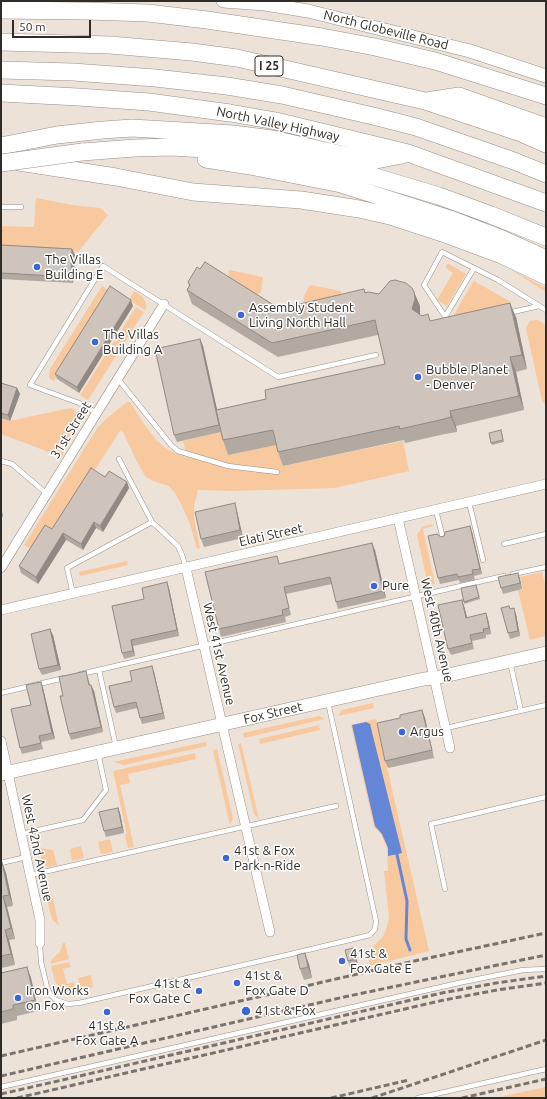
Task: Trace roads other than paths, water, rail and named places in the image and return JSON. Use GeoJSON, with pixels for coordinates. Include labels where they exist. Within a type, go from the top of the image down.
{"type":"FeatureCollection","features":[{"type":"Feature","properties":{"kind":"highway"},"geometry":{"type":"LineString","coordinates":[[1,10],[148,13],[292,32],[375,47],[435,61],[546,96]]}},
{"type":"Feature","properties":{"kind":"highway","name":"I 25"},"geometry":{"type":"LineString","coordinates":[[1,42],[110,45],[192,52],[237,58],[425,101],[521,133],[546,144]]}},
{"type":"Feature","properties":{"kind":"highway"},"geometry":{"type":"LineString","coordinates":[[1,70],[73,72],[155,78],[227,86],[282,95],[416,127],[546,174]]}},
{"type":"Feature","properties":{"kind":"highway","name":"North Valley Highway"},"geometry":{"type":"LineString","coordinates":[[1,93],[148,102],[276,121],[408,153],[546,203]]}},
{"type":"Feature","properties":{"kind":"highway"},"geometry":{"type":"LineString","coordinates":[[425,101],[459,96],[546,127]]}},
{"type":"Feature","properties":{"kind":"highway"},"geometry":{"type":"LineString","coordinates":[[7,145],[81,132],[132,128],[233,134],[272,139],[371,161],[408,153]]}},
{"type":"Feature","properties":{"kind":"highway"},"geometry":{"type":"LineString","coordinates":[[1,163],[82,152],[135,148],[198,148],[238,151],[301,160],[372,176],[433,194],[491,215],[546,238]]}},
{"type":"Feature","properties":{"kind":"highway"},"geometry":{"type":"LineString","coordinates":[[101,151],[178,155],[250,166],[341,184],[450,218],[546,259]]}},
{"type":"Feature","properties":{"kind":"highway"},"geometry":{"type":"LineString","coordinates":[[1,159],[116,177],[193,192],[301,200],[359,209],[390,216],[448,234],[502,255],[546,276]]}},
{"type":"Feature","properties":{"kind":"highway"},"geometry":{"type":"LineString","coordinates":[[116,177],[370,194]]}},
{"type":"Feature","properties":{"kind":"street","name":"North Globeville Road"},"geometry":{"type":"LineString","coordinates":[[224,1],[265,4],[308,11],[470,51],[546,76]]}},
{"type":"Feature","properties":{"kind":"street","name":"31st Street"},"geometry":{"type":"LineString","coordinates":[[1,568],[164,304]]}},
{"type":"Feature","properties":{"kind":"street","name":"Elati Street"},"geometry":{"type":"LineString","coordinates":[[1,610],[546,484]]}},
{"type":"Feature","properties":{"kind":"street","name":"West 40th Avenue"},"geometry":{"type":"LineString","coordinates":[[398,518],[450,748]]}},
{"type":"Feature","properties":{"kind":"street","name":"West 41st Avenue"},"geometry":{"type":"LineString","coordinates":[[186,568],[270,932]]}},
{"type":"Feature","properties":{"kind":"street","name":"Fox Street"},"geometry":{"type":"LineString","coordinates":[[4,774],[328,700],[546,653]]}},
{"type":"Feature","properties":{"kind":"street","name":"West 42nd Avenue"},"geometry":{"type":"LineString","coordinates":[[1,740],[4,774],[21,834],[40,920],[40,943]]}},
{"type":"Feature","properties":{"kind":"lane"},"geometry":{"type":"LineString","coordinates":[[1,207],[21,207]]}},
{"type":"Feature","properties":{"kind":"lane"},"geometry":{"type":"LineString","coordinates":[[452,327],[424,285],[442,252],[498,280],[546,310]]}},
{"type":"Feature","properties":{"kind":"lane"},"geometry":{"type":"LineString","coordinates":[[97,413],[79,403],[30,385],[103,266],[278,377],[376,355]]}},
{"type":"Feature","properties":{"kind":"lane"},"geometry":{"type":"LineString","coordinates":[[445,317],[474,268]]}},
{"type":"Feature","properties":{"kind":"lane"},"geometry":{"type":"LineString","coordinates":[[503,315],[539,306]]}},
{"type":"Feature","properties":{"kind":"lane"},"geometry":{"type":"LineString","coordinates":[[118,379],[171,445],[178,451],[228,466],[277,472]]}},
{"type":"Feature","properties":{"kind":"lane"},"geometry":{"type":"LineString","coordinates":[[119,459],[152,522],[178,546],[186,568]]}},
{"type":"Feature","properties":{"kind":"lane"},"geometry":{"type":"LineString","coordinates":[[1,461],[12,464],[47,494]]}},
{"type":"Feature","properties":{"kind":"lane"},"geometry":{"type":"LineString","coordinates":[[469,502],[483,560]]}},
{"type":"Feature","properties":{"kind":"lane"},"geometry":{"type":"LineString","coordinates":[[436,509],[443,539]]}},
{"type":"Feature","properties":{"kind":"lane"},"geometry":{"type":"LineString","coordinates":[[73,594],[67,568],[152,522]]}},
{"type":"Feature","properties":{"kind":"lane"},"geometry":{"type":"LineString","coordinates":[[504,544],[546,534]]}},
{"type":"Feature","properties":{"kind":"lane"},"geometry":{"type":"LineString","coordinates":[[77,675],[546,567]]}},
{"type":"Feature","properties":{"kind":"lane"},"geometry":{"type":"LineString","coordinates":[[510,661],[521,711]]}},
{"type":"Feature","properties":{"kind":"lane"},"geometry":{"type":"LineString","coordinates":[[99,670],[116,748]]}},
{"type":"Feature","properties":{"kind":"lane"},"geometry":{"type":"LineString","coordinates":[[1,693],[69,677]]}},
{"type":"Feature","properties":{"kind":"lane","name":"West 42nd Avenue"},"geometry":{"type":"LineString","coordinates":[[40,943],[41,962],[50,994],[62,1003],[74,1003],[370,935],[375,929],[376,921],[328,700]]}},
{"type":"Feature","properties":{"kind":"lane"},"geometry":{"type":"LineString","coordinates":[[446,728],[546,705]]}},
{"type":"Feature","properties":{"kind":"lane"},"geometry":{"type":"LineString","coordinates":[[21,834],[83,820],[106,790],[98,752]]}},
{"type":"Feature","properties":{"kind":"lane"},"geometry":{"type":"LineString","coordinates":[[445,889],[430,824],[546,797]]}},
{"type":"Feature","properties":{"kind":"lane"},"geometry":{"type":"LineString","coordinates":[[30,875],[336,806]]}},
{"type":"Feature","properties":{"kind":"lane"},"geometry":{"type":"LineString","coordinates":[[1,863],[26,857]]}},
{"type":"Feature","properties":{"kind":"lane"},"geometry":{"type":"LineString","coordinates":[[1,1087],[463,982],[523,970],[546,969]]}},
{"type":"Feature","properties":{"kind":"lane"},"geometry":{"type":"LineString","coordinates":[[418,1098],[546,1069]]}},
{"type":"Feature","properties":{"kind":"water"},"geometry":{"type":"Polygon","coordinates":[[[366,722],[370,724],[402,853],[388,856],[388,848],[382,834],[375,826],[352,725],[366,722]]]}},
{"type":"Feature","properties":{"kind":"waterway"},"geometry":{"type":"LineString","coordinates":[[396,850],[407,901],[406,939],[410,950]]}},
{"type":"Feature","properties":{"kind":"railway"},"geometry":{"type":"LineString","coordinates":[[1,1056],[410,962],[546,933]]}},
{"type":"Feature","properties":{"kind":"railway"},"geometry":{"type":"LineString","coordinates":[[1,1076],[344,997],[546,955]]}},
{"type":"Feature","properties":{"kind":"railway"},"geometry":{"type":"LineString","coordinates":[[1,1094],[442,993],[546,976]]}},
{"type":"Feature","properties":{"kind":"railway"},"geometry":{"type":"LineString","coordinates":[[17,1098],[444,1000],[546,983]]}},
{"type":"Feature","properties":{"kind":"railway"},"geometry":{"type":"LineString","coordinates":[[372,1098],[546,1040]]}},
{"type":"Feature","properties":{"kind":"railway"},"geometry":{"type":"LineString","coordinates":[[462,1098],[546,1079]]}},
{"type":"Feature","properties":{"kind":"railway"},"geometry":{"type":"LineString","coordinates":[[331,1098],[409,1080]]}},
{"type":"Feature","properties":{"kind":"place","name":"The Villas Building E"},"geometry":{"type":"Point","coordinates":[37,267]}},
{"type":"Feature","properties":{"kind":"place","name":"Assembly Student Living North Hall"},"geometry":{"type":"Point","coordinates":[241,315]}},
{"type":"Feature","properties":{"kind":"place","name":"The Villas Building A"},"geometry":{"type":"Point","coordinates":[95,342]}},
{"type":"Feature","properties":{"kind":"place","name":"Bubble Planet - Denver"},"geometry":{"type":"Point","coordinates":[418,377]}},
{"type":"Feature","properties":{"kind":"place","name":"Pure"},"geometry":{"type":"Point","coordinates":[374,586]}},
{"type":"Feature","properties":{"kind":"place","name":"Argus"},"geometry":{"type":"Point","coordinates":[402,732]}},
{"type":"Feature","properties":{"kind":"place","name":"41st & Fox Park-n-Ride"},"geometry":{"type":"Point","coordinates":[226,858]}},
{"type":"Feature","properties":{"kind":"place","name":"41st & Fox Gate E"},"geometry":{"type":"Point","coordinates":[342,961]}},
{"type":"Feature","properties":{"kind":"place","name":"41st & Fox Gate D"},"geometry":{"type":"Point","coordinates":[237,983]}},
{"type":"Feature","properties":{"kind":"place","name":"41st & Fox Gate C"},"geometry":{"type":"Point","coordinates":[199,991]}},
{"type":"Feature","properties":{"kind":"place","name":"Iron Works on Fox"},"geometry":{"type":"Point","coordinates":[18,998]}},
{"type":"Feature","properties":{"kind":"place","name":"41st & Fox"},"geometry":{"type":"Point","coordinates":[246,1011]}},
{"type":"Feature","properties":{"kind":"place","name":"41st & Fox Gate A"},"geometry":{"type":"Point","coordinates":[107,1012]}}]}
